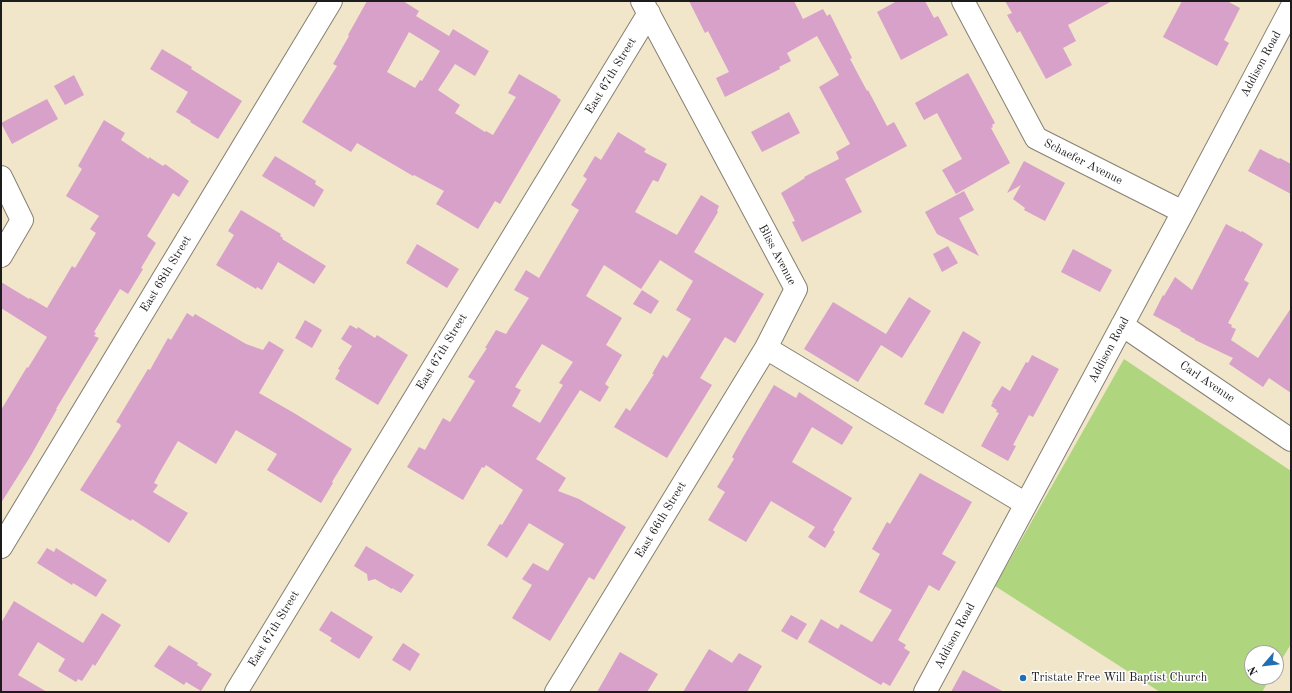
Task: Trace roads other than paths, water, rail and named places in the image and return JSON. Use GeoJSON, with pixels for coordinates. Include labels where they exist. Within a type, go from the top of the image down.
{"type":"FeatureCollection","features":[{"type":"Feature","properties":{"kind":"street","name":"East 68th Street"},"geometry":{"type":"LineString","coordinates":[[1,547],[331,1]]}},
{"type":"Feature","properties":{"kind":"street","name":"Schaefer Avenue"},"geometry":{"type":"LineString","coordinates":[[963,1],[1036,138],[1183,212]]}},
{"type":"Feature","properties":{"kind":"street","name":"Bliss Avenue"},"geometry":{"type":"LineString","coordinates":[[646,7],[796,289],[766,348]]}},
{"type":"Feature","properties":{"kind":"street","name":"East 67th Street"},"geometry":{"type":"LineString","coordinates":[[236,692],[646,7]]}},
{"type":"Feature","properties":{"kind":"street","name":"Addison Road"},"geometry":{"type":"LineString","coordinates":[[925,692],[1291,8]]}},
{"type":"Feature","properties":{"kind":"street"},"geometry":{"type":"LineString","coordinates":[[1,177],[22,220],[1,256]]}},
{"type":"Feature","properties":{"kind":"street","name":"Carl Avenue"},"geometry":{"type":"LineString","coordinates":[[1122,325],[1291,440]]}},
{"type":"Feature","properties":{"kind":"street"},"geometry":{"type":"LineString","coordinates":[[766,348],[1026,504]]}},
{"type":"Feature","properties":{"kind":"street","name":"East 66th Street"},"geometry":{"type":"LineString","coordinates":[[556,692],[766,348]]}},
{"type":"Feature","properties":{"kind":"place","name":"Tristate Free Will Baptist Church"},"geometry":{"type":"Point","coordinates":[1023,678]}}]}
